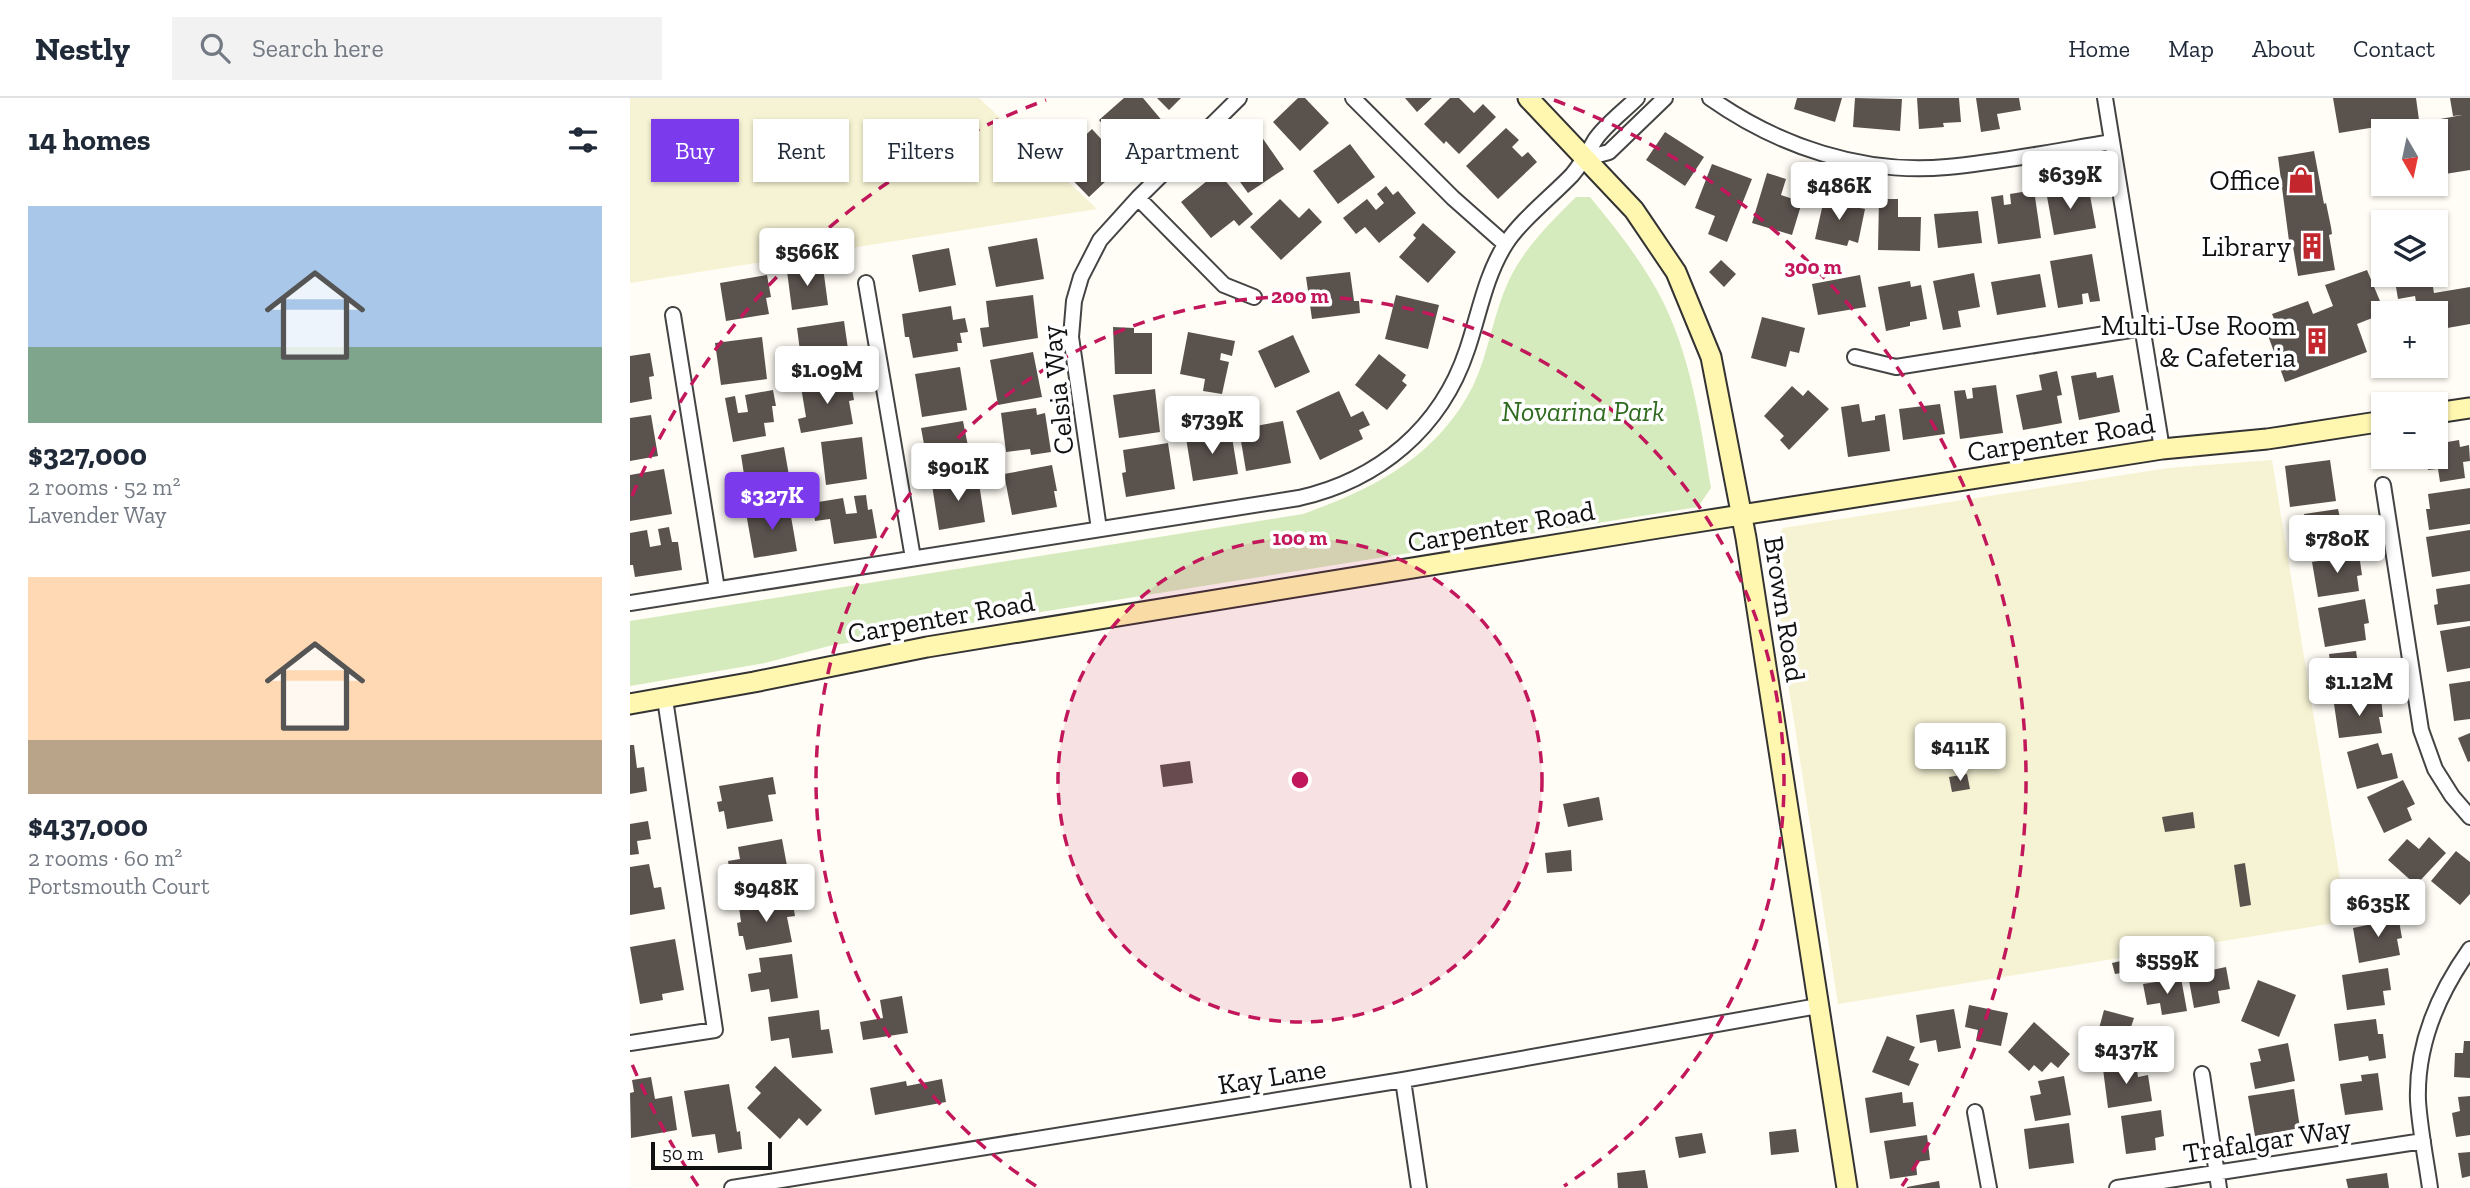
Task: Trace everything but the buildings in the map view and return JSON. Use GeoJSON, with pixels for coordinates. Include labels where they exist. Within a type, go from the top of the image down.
{"type":"FeatureCollection","features":[{"type":"Feature","properties":{"kind":"street","name":"Celsia Way"},"geometry":{"type":"LineString","coordinates":[[1099,528],[1071,337],[1074,302],[1081,277],[1100,240],[1138,198],[1239,98]]}},
{"type":"Feature","properties":{"kind":"street"},"geometry":{"type":"LineString","coordinates":[[1353,98],[1462,206],[1505,244]]}},
{"type":"Feature","properties":{"kind":"street","name":"Brown Road"},"geometry":{"type":"LineString","coordinates":[[1528,98],[1634,210],[1676,272],[1711,357],[1741,516],[1847,1188]]}},
{"type":"Feature","properties":{"kind":"street"},"geometry":{"type":"LineString","coordinates":[[630,603],[1299,498],[1336,488],[1374,469],[1411,441],[1436,413],[1456,380],[1484,290],[1505,244],[1587,158],[1596,139],[1637,98]]}},
{"type":"Feature","properties":{"kind":"street"},"geometry":{"type":"LineString","coordinates":[[1587,158],[1609,152],[1665,98]]}},
{"type":"Feature","properties":{"kind":"street"},"geometry":{"type":"LineString","coordinates":[[1710,98],[1749,124],[1795,146],[1853,161],[1899,167],[1945,168],[2112,142]]}},
{"type":"Feature","properties":{"kind":"street"},"geometry":{"type":"LineString","coordinates":[[2105,98],[2162,449]]}},
{"type":"Feature","properties":{"kind":"street"},"geometry":{"type":"LineString","coordinates":[[1138,198],[1224,285],[1254,298]]}},
{"type":"Feature","properties":{"kind":"street"},"geometry":{"type":"LineString","coordinates":[[866,283],[913,558]]}},
{"type":"Feature","properties":{"kind":"street"},"geometry":{"type":"LineString","coordinates":[[673,315],[717,589]]}},
{"type":"Feature","properties":{"kind":"street"},"geometry":{"type":"LineString","coordinates":[[1855,357],[1896,367],[2143,328]]}},
{"type":"Feature","properties":{"kind":"street"},"geometry":{"type":"LineString","coordinates":[[2448,411],[2470,408]]}},
{"type":"Feature","properties":{"kind":"street","name":"Carpenter Road"},"geometry":{"type":"LineString","coordinates":[[630,704],[926,647],[1379,575],[1652,528],[2162,449],[2267,439],[2371,423]]}},
{"type":"Feature","properties":{"kind":"street"},"geometry":{"type":"LineString","coordinates":[[2383,485],[2421,730],[2435,769],[2452,796],[2470,817]]}},
{"type":"Feature","properties":{"kind":"street"},"geometry":{"type":"LineString","coordinates":[[630,1043],[715,1030],[665,699]]}},
{"type":"Feature","properties":{"kind":"street"},"geometry":{"type":"LineString","coordinates":[[2430,1188],[2418,1102],[2424,1041],[2436,1005],[2470,949]]}},
{"type":"Feature","properties":{"kind":"street","name":"Kay Lane"},"geometry":{"type":"LineString","coordinates":[[732,1188],[1403,1080],[1818,1006]]}},
{"type":"Feature","properties":{"kind":"street"},"geometry":{"type":"LineString","coordinates":[[2203,1074],[2219,1188]]}},
{"type":"Feature","properties":{"kind":"street"},"geometry":{"type":"LineString","coordinates":[[1403,1080],[1419,1188]]}},
{"type":"Feature","properties":{"kind":"street"},"geometry":{"type":"LineString","coordinates":[[1975,1112],[1989,1188]]}},
{"type":"Feature","properties":{"kind":"street","name":"Trafalgar Way"},"geometry":{"type":"LineString","coordinates":[[2118,1188],[2423,1141]]}},
{"type":"Feature","properties":{"kind":"shaded area"},"geometry":{"type":"Polygon","coordinates":[[[630,98],[979,98],[1001,119],[993,119],[993,182],[1068,182],[1097,209],[630,283],[630,98]]]}},
{"type":"Feature","properties":{"kind":"shaded area"},"geometry":{"type":"Polygon","coordinates":[[[2272,460],[2347,921],[1838,1004],[1768,554],[1783,528],[2168,468],[2272,460]]]}},
{"type":"Feature","properties":{"kind":"green space","name":"Novarina Park"},"geometry":{"type":"Polygon","coordinates":[[[1576,197],[1590,197],[1626,243],[1658,292],[1679,339],[1693,388],[1711,488],[1698,507],[829,646],[765,663],[630,686],[630,621],[1303,514],[1379,481],[1422,451],[1458,411],[1473,386],[1499,306],[1515,268],[1539,236],[1576,197]]]}},
{"type":"Feature","properties":{"kind":"place","name":"Office"},"geometry":{"type":"Point","coordinates":[2301,180]}},
{"type":"Feature","properties":{"kind":"place","name":"Library"},"geometry":{"type":"Point","coordinates":[2312,246]}},
{"type":"Feature","properties":{"kind":"place","name":"Multi-Use Room & Cafeteria"},"geometry":{"type":"Point","coordinates":[2317,341]}}]}
